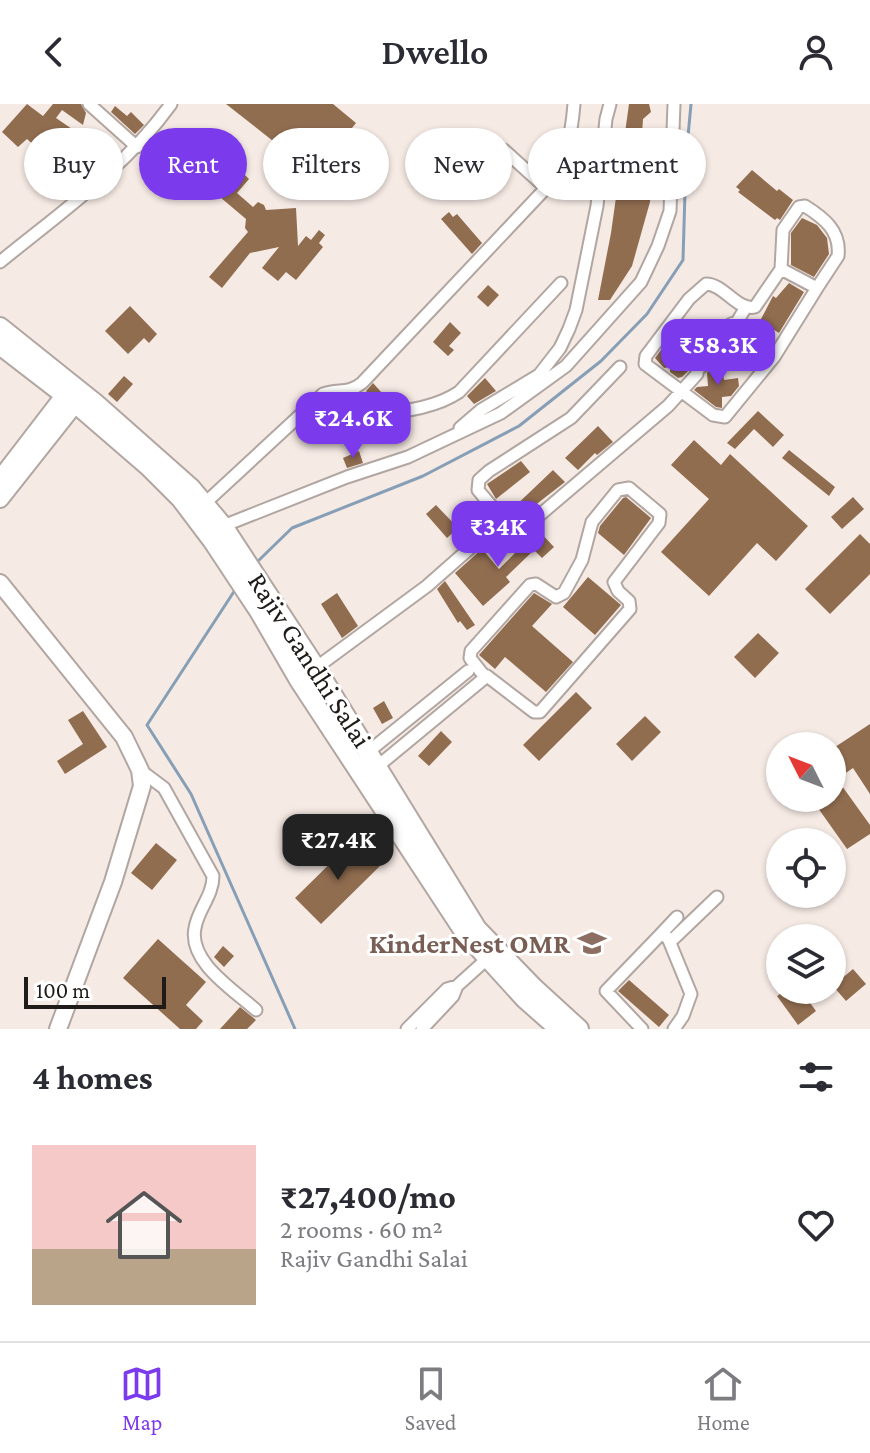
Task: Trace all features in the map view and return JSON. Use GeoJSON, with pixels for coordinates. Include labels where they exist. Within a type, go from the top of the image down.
{"type":"FeatureCollection","features":[{"type":"Feature","properties":{"kind":"main road","name":"Rajiv Gandhi Salai"},"geometry":{"type":"LineString","coordinates":[[0,327],[74,394],[181,499],[221,532]]}},
{"type":"Feature","properties":{"kind":"main road","name":"Rajiv Gandhi Salai"},"geometry":{"type":"LineString","coordinates":[[0,345],[74,394],[191,488],[266,606],[299,680],[369,765],[477,929],[579,1029]]}},
{"type":"Feature","properties":{"kind":"main road","name":"Rajiv Gandhi Salai"},"geometry":{"type":"LineString","coordinates":[[266,606],[316,668],[465,933],[525,999],[559,1029]]}},
{"type":"Feature","properties":{"kind":"street"},"geometry":{"type":"LineString","coordinates":[[89,104],[137,147]]}},
{"type":"Feature","properties":{"kind":"street"},"geometry":{"type":"LineString","coordinates":[[0,262],[114,170],[171,104]]}},
{"type":"Feature","properties":{"kind":"street"},"geometry":{"type":"LineString","coordinates":[[573,128],[574,104]]}},
{"type":"Feature","properties":{"kind":"street"},"geometry":{"type":"LineString","coordinates":[[451,436],[481,410],[532,382],[560,348],[576,310],[587,257],[610,104]]}},
{"type":"Feature","properties":{"kind":"street"},"geometry":{"type":"LineString","coordinates":[[221,532],[347,477],[408,457],[501,413],[566,366],[641,282],[658,246],[670,211],[674,104]]}},
{"type":"Feature","properties":{"kind":"street"},"geometry":{"type":"LineString","coordinates":[[512,157],[528,172]]}},
{"type":"Feature","properties":{"kind":"street"},"geometry":{"type":"LineString","coordinates":[[203,505],[323,394],[346,392],[362,383],[535,200]]}},
{"type":"Feature","properties":{"kind":"street"},"geometry":{"type":"LineString","coordinates":[[620,367],[571,418],[479,480],[478,490],[503,519],[517,523],[535,519],[683,393],[781,269],[783,230],[799,207],[805,206],[832,228],[839,250],[774,357],[725,417],[713,415],[683,393],[650,370],[644,361],[689,299],[708,284],[750,308]]}},
{"type":"Feature","properties":{"kind":"street"},"geometry":{"type":"LineString","coordinates":[[781,269],[817,288]]}},
{"type":"Feature","properties":{"kind":"street"},"geometry":{"type":"LineString","coordinates":[[346,392],[368,414],[428,406],[449,399],[561,283]]}},
{"type":"Feature","properties":{"kind":"street"},"geometry":{"type":"LineString","coordinates":[[0,479],[74,394]]}},
{"type":"Feature","properties":{"kind":"street"},"geometry":{"type":"LineString","coordinates":[[0,499],[74,394]]}},
{"type":"Feature","properties":{"kind":"street"},"geometry":{"type":"LineString","coordinates":[[369,765],[485,677],[490,677],[534,712],[540,712],[630,609],[629,601],[618,591],[614,582],[659,523],[660,514],[629,488],[618,490],[592,522],[588,545],[564,593],[556,597],[536,584],[530,585],[471,651],[470,658],[485,677]]}},
{"type":"Feature","properties":{"kind":"street"},"geometry":{"type":"LineString","coordinates":[[299,680],[427,586],[503,519]]}},
{"type":"Feature","properties":{"kind":"street"},"geometry":{"type":"LineString","coordinates":[[0,583],[124,737],[140,770],[140,799],[113,882],[58,1029]]}},
{"type":"Feature","properties":{"kind":"street"},"geometry":{"type":"LineString","coordinates":[[369,765],[468,671]]}},
{"type":"Feature","properties":{"kind":"street"},"geometry":{"type":"LineString","coordinates":[[140,770],[164,788],[213,876],[213,886],[195,927],[194,942],[200,955],[256,1010]]}},
{"type":"Feature","properties":{"kind":"street"},"geometry":{"type":"LineString","coordinates":[[642,1029],[606,991],[717,897]]}},
{"type":"Feature","properties":{"kind":"street"},"geometry":{"type":"LineString","coordinates":[[665,938],[677,917]]}},
{"type":"Feature","properties":{"kind":"street"},"geometry":{"type":"LineString","coordinates":[[665,938],[691,994],[688,1007],[674,1029]]}},
{"type":"Feature","properties":{"kind":"street"},"geometry":{"type":"LineString","coordinates":[[407,1029],[447,989],[457,986],[488,958]]}},
{"type":"Feature","properties":{"kind":"street"},"geometry":{"type":"LineString","coordinates":[[422,1029],[453,996],[457,986]]}},
{"type":"Feature","properties":{"kind":"building"},"geometry":{"type":"Polygon","coordinates":[[[27,104],[43,116],[53,104],[81,104],[86,113],[83,125],[62,110],[56,118],[71,128],[24,128],[24,142],[18,147],[2,132],[27,104]]]}},
{"type":"Feature","properties":{"kind":"building"},"geometry":{"type":"Polygon","coordinates":[[[226,104],[333,104],[356,123],[352,128],[263,128],[263,133],[226,104]]]}},
{"type":"Feature","properties":{"kind":"building"},"geometry":{"type":"Polygon","coordinates":[[[629,104],[649,104],[651,112],[643,119],[642,128],[626,128],[629,104]]]}},
{"type":"Feature","properties":{"kind":"building"},"geometry":{"type":"Polygon","coordinates":[[[115,106],[127,116],[131,112],[144,125],[135,134],[111,112],[115,106]]]}},
{"type":"Feature","properties":{"kind":"building"},"geometry":{"type":"Polygon","coordinates":[[[752,170],[793,200],[780,220],[775,220],[738,192],[740,190],[736,187],[752,170]]]}},
{"type":"Feature","properties":{"kind":"building"},"geometry":{"type":"Polygon","coordinates":[[[224,200],[245,200],[253,207],[258,202],[266,210],[296,208],[298,246],[306,236],[311,240],[319,230],[325,235],[319,243],[323,247],[296,280],[286,272],[278,281],[262,268],[279,247],[250,253],[222,288],[209,277],[248,232],[246,219],[224,200]]]}},
{"type":"Feature","properties":{"kind":"building"},"geometry":{"type":"Polygon","coordinates":[[[616,200],[650,200],[632,266],[610,300],[598,300],[616,200]]]}},
{"type":"Feature","properties":{"kind":"building"},"geometry":{"type":"Polygon","coordinates":[[[449,212],[453,217],[457,214],[482,243],[472,254],[441,219],[449,212]]]}},
{"type":"Feature","properties":{"kind":"building"},"geometry":{"type":"Polygon","coordinates":[[[802,218],[817,225],[827,238],[829,254],[814,277],[791,265],[791,233],[802,218]]]}},
{"type":"Feature","properties":{"kind":"building"},"geometry":{"type":"Polygon","coordinates":[[[789,283],[804,292],[779,333],[760,321],[773,296],[776,298],[789,283]]]}},
{"type":"Feature","properties":{"kind":"building"},"geometry":{"type":"Polygon","coordinates":[[[488,285],[499,295],[488,307],[477,297],[488,285]]]}},
{"type":"Feature","properties":{"kind":"building"},"geometry":{"type":"Polygon","coordinates":[[[130,306],[157,334],[149,343],[144,338],[128,354],[105,331],[130,306]]]}},
{"type":"Feature","properties":{"kind":"building"},"geometry":{"type":"Polygon","coordinates":[[[450,322],[461,333],[449,346],[454,350],[448,356],[433,342],[450,322]]]}},
{"type":"Feature","properties":{"kind":"building"},"geometry":{"type":"Polygon","coordinates":[[[686,329],[687,342],[705,342],[704,351],[698,359],[688,362],[689,370],[678,378],[670,372],[670,367],[664,368],[655,358],[661,350],[670,349],[669,339],[676,331],[686,329]]]}},
{"type":"Feature","properties":{"kind":"building"},"geometry":{"type":"Polygon","coordinates":[[[722,367],[724,380],[738,378],[739,386],[731,396],[722,397],[722,408],[716,407],[694,390],[708,386],[707,373],[712,368],[722,367]]]}},
{"type":"Feature","properties":{"kind":"building"},"geometry":{"type":"Polygon","coordinates":[[[124,376],[133,384],[117,402],[108,394],[124,376]]]}},
{"type":"Feature","properties":{"kind":"building"},"geometry":{"type":"Polygon","coordinates":[[[485,378],[496,391],[474,404],[467,396],[485,378]]]}},
{"type":"Feature","properties":{"kind":"building"},"geometry":{"type":"Polygon","coordinates":[[[373,383],[391,403],[379,405],[366,391],[373,383]]]}},
{"type":"Feature","properties":{"kind":"building"},"geometry":{"type":"Polygon","coordinates":[[[330,403],[339,412],[318,433],[309,424],[330,403]]]}},
{"type":"Feature","properties":{"kind":"building"},"geometry":{"type":"Polygon","coordinates":[[[758,411],[784,435],[773,447],[754,429],[735,449],[727,443],[758,411]]]}},
{"type":"Feature","properties":{"kind":"building"},"geometry":{"type":"Polygon","coordinates":[[[598,426],[613,442],[597,455],[595,453],[578,470],[565,458],[598,426]]]}},
{"type":"Feature","properties":{"kind":"building"},"geometry":{"type":"Polygon","coordinates":[[[694,440],[721,465],[730,454],[808,526],[776,561],[757,543],[709,596],[661,552],[709,499],[671,465],[694,440]]]}},
{"type":"Feature","properties":{"kind":"building"},"geometry":{"type":"Polygon","coordinates":[[[789,450],[835,487],[829,496],[782,458],[789,450]]]}},
{"type":"Feature","properties":{"kind":"building"},"geometry":{"type":"Polygon","coordinates":[[[359,451],[363,463],[347,468],[343,458],[359,451]]]}},
{"type":"Feature","properties":{"kind":"building"},"geometry":{"type":"Polygon","coordinates":[[[521,461],[530,472],[496,499],[487,484],[521,461]]]}},
{"type":"Feature","properties":{"kind":"building"},"geometry":{"type":"Polygon","coordinates":[[[553,470],[565,482],[525,513],[510,511],[553,470]]]}},
{"type":"Feature","properties":{"kind":"building"},"geometry":{"type":"Polygon","coordinates":[[[626,497],[651,518],[624,555],[598,533],[600,526],[626,497]]]}},
{"type":"Feature","properties":{"kind":"building"},"geometry":{"type":"Polygon","coordinates":[[[853,497],[864,509],[842,529],[831,517],[853,497]]]}},
{"type":"Feature","properties":{"kind":"building"},"geometry":{"type":"Polygon","coordinates":[[[436,505],[458,528],[447,538],[426,514],[436,505]]]}},
{"type":"Feature","properties":{"kind":"building"},"geometry":{"type":"Polygon","coordinates":[[[538,530],[554,547],[542,558],[534,550],[506,577],[510,582],[483,606],[455,573],[482,549],[499,569],[538,530]]]}},
{"type":"Feature","properties":{"kind":"building"},"geometry":{"type":"Polygon","coordinates":[[[860,534],[870,544],[870,574],[830,614],[805,589],[860,534]]]}},
{"type":"Feature","properties":{"kind":"building"},"geometry":{"type":"Polygon","coordinates":[[[588,577],[621,605],[595,635],[563,607],[588,577]]]}},
{"type":"Feature","properties":{"kind":"building"},"geometry":{"type":"Polygon","coordinates":[[[445,581],[475,625],[467,630],[460,621],[458,623],[437,589],[445,581]]]}},
{"type":"Feature","properties":{"kind":"building"},"geometry":{"type":"Polygon","coordinates":[[[337,593],[358,626],[342,638],[321,604],[337,593]]]}},
{"type":"Feature","properties":{"kind":"building"},"geometry":{"type":"Polygon","coordinates":[[[534,593],[552,604],[532,626],[573,662],[546,692],[505,657],[495,669],[479,655],[534,593]]]}},
{"type":"Feature","properties":{"kind":"building"},"geometry":{"type":"Polygon","coordinates":[[[758,633],[779,653],[755,678],[734,657],[758,633]]]}},
{"type":"Feature","properties":{"kind":"building"},"geometry":{"type":"Polygon","coordinates":[[[576,692],[592,708],[539,761],[523,745],[576,692]]]}},
{"type":"Feature","properties":{"kind":"building"},"geometry":{"type":"Polygon","coordinates":[[[384,701],[393,718],[382,724],[373,708],[384,701]]]}},
{"type":"Feature","properties":{"kind":"building"},"geometry":{"type":"Polygon","coordinates":[[[83,711],[107,747],[65,774],[57,761],[83,744],[68,720],[83,711]]]}},
{"type":"Feature","properties":{"kind":"building"},"geometry":{"type":"Polygon","coordinates":[[[645,716],[661,732],[632,761],[616,744],[645,716]]]}},
{"type":"Feature","properties":{"kind":"building"},"geometry":{"type":"Polygon","coordinates":[[[870,724],[870,794],[853,768],[846,773],[846,740],[870,724]]]}},
{"type":"Feature","properties":{"kind":"building"},"geometry":{"type":"Polygon","coordinates":[[[441,731],[452,742],[429,766],[418,756],[441,731]]]}},
{"type":"Feature","properties":{"kind":"building"},"geometry":{"type":"Polygon","coordinates":[[[846,792],[870,825],[870,834],[847,849],[846,828],[832,828],[821,812],[846,812],[846,792]]]}},
{"type":"Feature","properties":{"kind":"building"},"geometry":{"type":"Polygon","coordinates":[[[354,840],[380,866],[321,924],[295,898],[354,840]]]}},
{"type":"Feature","properties":{"kind":"building"},"geometry":{"type":"Polygon","coordinates":[[[156,843],[177,860],[152,890],[131,873],[156,843]]]}},
{"type":"Feature","properties":{"kind":"building"},"geometry":{"type":"Polygon","coordinates":[[[158,939],[206,982],[186,1005],[203,1021],[196,1029],[180,1029],[123,978],[158,939]]]}},
{"type":"Feature","properties":{"kind":"building"},"geometry":{"type":"Polygon","coordinates":[[[223,946],[234,956],[224,967],[214,957],[223,946]]]}},
{"type":"Feature","properties":{"kind":"building"},"geometry":{"type":"Polygon","coordinates":[[[853,969],[866,984],[846,1001],[846,975],[853,969]]]}},
{"type":"Feature","properties":{"kind":"building"},"geometry":{"type":"Polygon","coordinates":[[[629,980],[669,1015],[659,1027],[618,991],[629,980]]]}},
{"type":"Feature","properties":{"kind":"building"},"geometry":{"type":"Polygon","coordinates":[[[783,1004],[811,1004],[816,1011],[798,1025],[783,1004]]]}},
{"type":"Feature","properties":{"kind":"building"},"geometry":{"type":"Polygon","coordinates":[[[240,1007],[256,1020],[247,1029],[220,1029],[240,1007]]]}},
{"type":"Feature","properties":{"kind":"waterway"},"geometry":{"type":"LineString","coordinates":[[257,562],[292,528],[423,476],[519,426],[601,361],[647,314],[683,260],[691,104]]}},
{"type":"Feature","properties":{"kind":"waterway"},"geometry":{"type":"LineString","coordinates":[[235,590],[147,725],[191,794],[295,1029]]}},
{"type":"Feature","properties":{"kind":"place","name":"KinderNest OMR"},"geometry":{"type":"Point","coordinates":[592,943]}}]}
